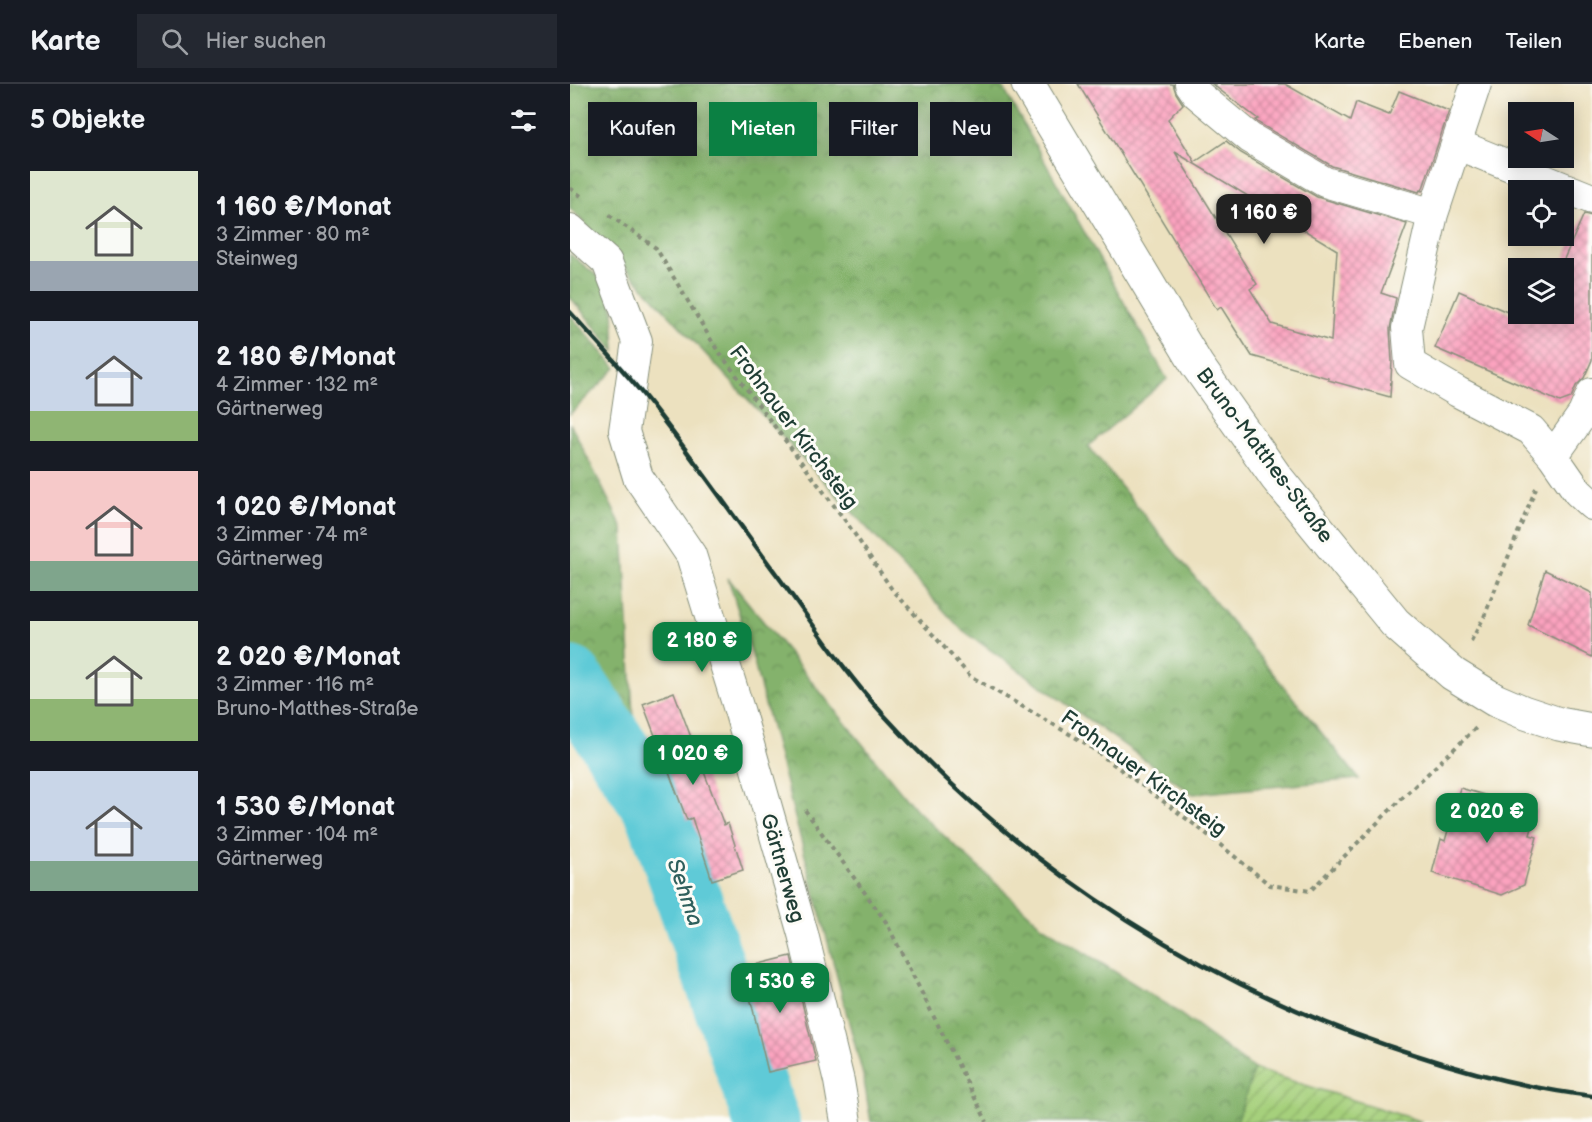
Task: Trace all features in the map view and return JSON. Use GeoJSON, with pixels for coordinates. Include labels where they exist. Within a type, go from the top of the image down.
{"type":"FeatureCollection","features":[{"type":"Feature","properties":{"kind":"main road","name":"Bruno-Matthes-Straße"},"geometry":{"type":"LineString","coordinates":[[1028,84],[1197,365],[1276,477],[1395,623],[1453,674],[1495,700],[1559,724],[1592,730]]}},
{"type":"Feature","properties":{"kind":"street"},"geometry":{"type":"LineString","coordinates":[[1190,84],[1197,94],[1250,138],[1325,182],[1433,214]]}},
{"type":"Feature","properties":{"kind":"street"},"geometry":{"type":"LineString","coordinates":[[1476,84],[1433,214],[1407,328],[1410,364],[1531,430],[1553,456],[1578,492],[1592,504]]}},
{"type":"Feature","properties":{"kind":"street"},"geometry":{"type":"LineString","coordinates":[[1456,144],[1592,199]]}},
{"type":"Feature","properties":{"kind":"street","name":"Gärtnerweg"},"geometry":{"type":"LineString","coordinates":[[570,229],[607,262],[637,341],[624,430],[638,477],[691,555],[740,712],[757,780],[802,934],[839,1081],[846,1122]]}},
{"type":"Feature","properties":{"kind":"street"},"geometry":{"type":"LineString","coordinates":[[1553,456],[1583,414],[1592,393]]}},
{"type":"Feature","properties":{"kind":"path"},"geometry":{"type":"LineString","coordinates":[[570,188],[589,201]]}},
{"type":"Feature","properties":{"kind":"path","name":"Frohnauer Kirchsteig"},"geometry":{"type":"LineString","coordinates":[[608,214],[656,248],[716,348],[847,523],[891,588],[970,676],[1085,743],[1203,831],[1270,885],[1310,891],[1475,730],[1495,700]]}},
{"type":"Feature","properties":{"kind":"path"},"geometry":{"type":"LineString","coordinates":[[1484,617],[1541,475],[1553,456]]}},
{"type":"Feature","properties":{"kind":"path"},"geometry":{"type":"LineString","coordinates":[[757,780],[794,796],[886,922],[987,1122]]}},
{"type":"Feature","properties":{"kind":"green space"},"geometry":{"type":"Polygon","coordinates":[[[570,84],[1001,84],[1011,102],[930,102],[930,156],[1012,156],[1012,104],[1167,379],[1088,446],[1359,779],[1193,794],[961,629],[570,208],[570,84]]]}},
{"type":"Feature","properties":{"kind":"green space"},"geometry":{"type":"Polygon","coordinates":[[[570,254],[612,288],[615,351],[570,297],[570,254]]]}},
{"type":"Feature","properties":{"kind":"green space"},"geometry":{"type":"Polygon","coordinates":[[[570,315],[616,368],[570,414],[570,315]]]}},
{"type":"Feature","properties":{"kind":"green space"},"geometry":{"type":"Polygon","coordinates":[[[570,423],[623,529],[635,752],[627,806],[570,684],[570,423]]]}},
{"type":"Feature","properties":{"kind":"green space"},"geometry":{"type":"Polygon","coordinates":[[[728,578],[915,809],[1042,926],[1168,1005],[1254,1069],[1237,1122],[871,1122],[863,1075],[752,655],[728,578]]]}},
{"type":"Feature","properties":{"kind":"green space"},"geometry":{"type":"Polygon","coordinates":[[[1254,1069],[1423,1122],[1237,1122],[1254,1069]]]}},
{"type":"Feature","properties":{"kind":"building"},"geometry":{"type":"Polygon","coordinates":[[[1078,84],[1173,84],[1183,104],[1168,119],[1195,162],[1226,141],[1241,153],[1317,197],[1407,224],[1381,293],[1396,298],[1390,329],[1392,361],[1390,397],[1252,356],[1221,307],[1217,310],[1078,84]],[[1175,152],[1257,284],[1250,289],[1272,324],[1331,341],[1337,250],[1175,152]]]}},
{"type":"Feature","properties":{"kind":"building"},"geometry":{"type":"Polygon","coordinates":[[[1212,84],[1285,84],[1350,121],[1356,102],[1389,115],[1399,91],[1449,111],[1422,191],[1419,192],[1332,166],[1260,124],[1255,120],[1258,119],[1212,84]]]}},
{"type":"Feature","properties":{"kind":"building"},"geometry":{"type":"Polygon","coordinates":[[[1584,214],[1592,216],[1592,360],[1571,398],[1560,402],[1435,348],[1459,291],[1508,312],[1508,324],[1574,324],[1574,258],[1564,258],[1570,246],[1574,246],[1574,236],[1584,214]]]}},
{"type":"Feature","properties":{"kind":"building"},"geometry":{"type":"Polygon","coordinates":[[[1545,570],[1592,593],[1592,657],[1528,625],[1545,570]]]}},
{"type":"Feature","properties":{"kind":"building"},"geometry":{"type":"Polygon","coordinates":[[[674,692],[724,825],[728,823],[743,870],[712,880],[692,818],[687,820],[643,704],[674,692]]]}},
{"type":"Feature","properties":{"kind":"building"},"geometry":{"type":"Polygon","coordinates":[[[1460,788],[1537,810],[1530,835],[1537,837],[1524,885],[1502,895],[1432,873],[1441,839],[1445,841],[1460,788]]]}},
{"type":"Feature","properties":{"kind":"building"},"geometry":{"type":"Polygon","coordinates":[[[791,956],[816,1061],[768,1072],[743,968],[791,956]]]}},
{"type":"Feature","properties":{"kind":"waterway","name":"Sehma"},"geometry":{"type":"LineString","coordinates":[[570,679],[658,811],[767,1122]]}},
{"type":"Feature","properties":{"kind":"railway"},"geometry":{"type":"LineString","coordinates":[[570,312],[627,375],[662,419],[868,697],[938,771],[997,825],[1060,874],[1126,920],[1196,961],[1267,997],[1341,1028],[1416,1055],[1481,1074],[1525,1085],[1592,1096]]}}]}
